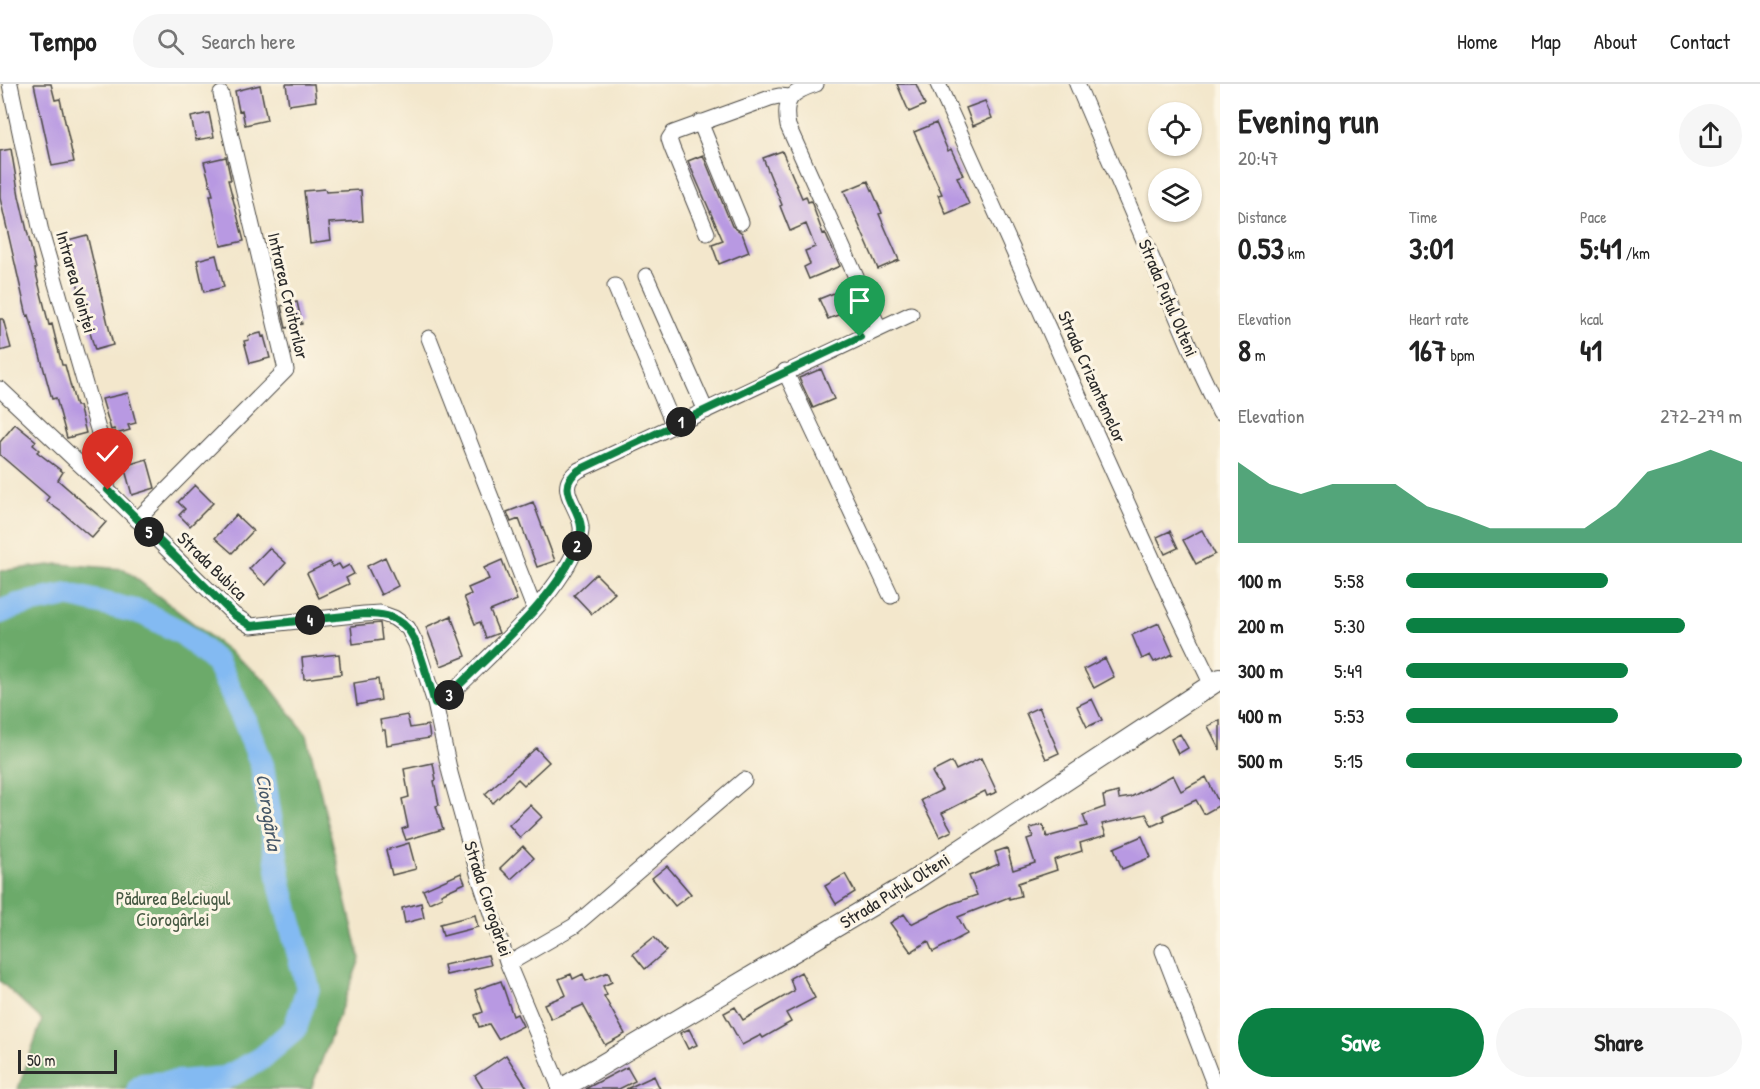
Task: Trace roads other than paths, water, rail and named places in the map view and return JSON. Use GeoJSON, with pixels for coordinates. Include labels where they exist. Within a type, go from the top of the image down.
{"type":"FeatureCollection","features":[{"type":"Feature","properties":{"kind":"street","name":"Intrarea Voinței"},"geometry":{"type":"LineString","coordinates":[[10,84],[42,232],[108,464],[108,490]]}},
{"type":"Feature","properties":{"kind":"street"},"geometry":{"type":"LineString","coordinates":[[816,84],[795,92],[790,97],[786,115],[788,126],[879,328]]}},
{"type":"Feature","properties":{"kind":"street","name":"Strada Crizantemelor"},"geometry":{"type":"LineString","coordinates":[[938,84],[1172,602],[1216,682]]}},
{"type":"Feature","properties":{"kind":"street","name":"Strada Puțul Olteni"},"geometry":{"type":"LineString","coordinates":[[1077,84],[1220,413]]}},
{"type":"Feature","properties":{"kind":"street","name":"Intrarea Croitorilor"},"geometry":{"type":"LineString","coordinates":[[136,520],[286,370],[221,94]]}},
{"type":"Feature","properties":{"kind":"street"},"geometry":{"type":"LineString","coordinates":[[707,233],[669,139],[672,133],[770,98],[790,97]]}},
{"type":"Feature","properties":{"kind":"street"},"geometry":{"type":"LineString","coordinates":[[700,122],[741,222]]}},
{"type":"Feature","properties":{"kind":"street"},"geometry":{"type":"LineString","coordinates":[[646,276],[706,411]]}},
{"type":"Feature","properties":{"kind":"street"},"geometry":{"type":"LineString","coordinates":[[615,286],[674,426]]}},
{"type":"Feature","properties":{"kind":"street"},"geometry":{"type":"LineString","coordinates":[[435,703],[450,694],[534,608],[567,568],[582,532],[567,488],[567,481],[571,476],[579,470],[706,411],[785,371],[911,314]]}},
{"type":"Feature","properties":{"kind":"street"},"geometry":{"type":"LineString","coordinates":[[429,338],[534,608]]}},
{"type":"Feature","properties":{"kind":"street"},"geometry":{"type":"LineString","coordinates":[[785,371],[891,596]]}},
{"type":"Feature","properties":{"kind":"street","name":"Strada Bubica"},"geometry":{"type":"LineString","coordinates":[[0,389],[108,490],[234,615],[251,626],[364,614],[380,614],[394,618],[408,628],[416,644],[435,703]]}},
{"type":"Feature","properties":{"kind":"street","name":"Strada Puțul Olteni"},"geometry":{"type":"LineString","coordinates":[[561,1089],[910,883],[1216,682]]}},
{"type":"Feature","properties":{"kind":"street","name":"Strada Ciorogârlei"},"geometry":{"type":"LineString","coordinates":[[435,703],[453,785],[479,877],[508,964],[561,1089]]}},
{"type":"Feature","properties":{"kind":"street"},"geometry":{"type":"LineString","coordinates":[[508,964],[574,926],[744,780]]}},
{"type":"Feature","properties":{"kind":"street"},"geometry":{"type":"LineString","coordinates":[[1163,951],[1216,1089]]}},
{"type":"Feature","properties":{"kind":"waterway","name":"Ciorogârla"},"geometry":{"type":"LineString","coordinates":[[0,612],[18,605],[68,595],[143,613],[184,634],[218,664],[262,765],[281,888],[308,988],[295,1029],[259,1060],[225,1078],[143,1085],[139,1089]]}},
{"type":"Feature","properties":{"kind":"park label","name":"Pădurea Belciugul Ciorogârlei"},"geometry":{"type":"Point","coordinates":[173,909]}}]}
